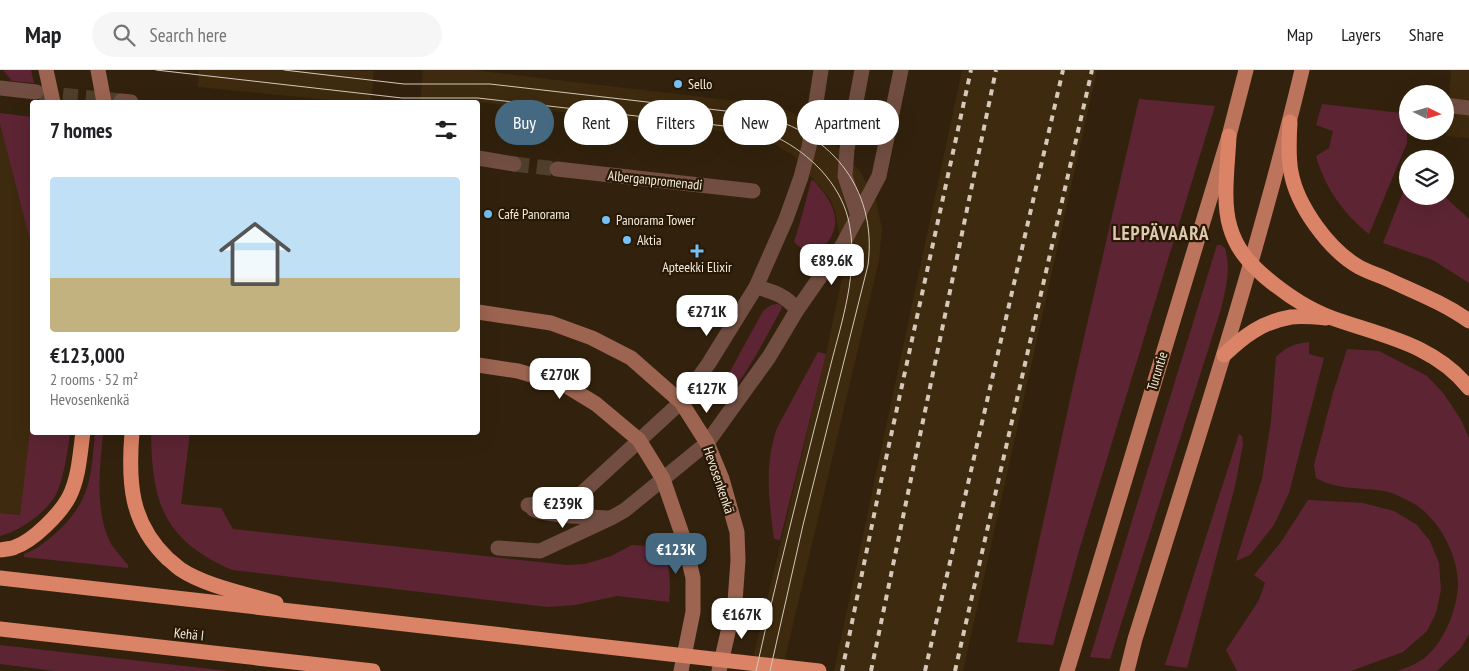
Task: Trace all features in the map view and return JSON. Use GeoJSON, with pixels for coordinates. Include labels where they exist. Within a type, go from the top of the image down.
{"type":"FeatureCollection","features":[{"type":"Feature","properties":{"kind":"highway"},"geometry":{"type":"LineString","coordinates":[[1290,122],[1289,152],[1291,173],[1303,203],[1321,234],[1338,251],[1359,267],[1452,309],[1469,321]]}},
{"type":"Feature","properties":{"kind":"highway"},"geometry":{"type":"LineString","coordinates":[[1229,136],[1227,200],[1229,225],[1237,247],[1250,264],[1284,294],[1330,318],[1392,337],[1431,355],[1458,375],[1469,388]]}},
{"type":"Feature","properties":{"kind":"highway"},"geometry":{"type":"LineString","coordinates":[[1224,355],[1243,336],[1268,323],[1291,317],[1330,318]]}},
{"type":"Feature","properties":{"kind":"highway"},"geometry":{"type":"LineString","coordinates":[[0,550],[15,547],[36,535],[52,519],[69,497],[77,472],[83,435]]}},
{"type":"Feature","properties":{"kind":"highway"},"geometry":{"type":"LineString","coordinates":[[132,435],[134,504],[144,529],[156,547],[180,569],[211,584],[314,614]]}},
{"type":"Feature","properties":{"kind":"highway"},"geometry":{"type":"LineString","coordinates":[[0,578],[819,671]]}},
{"type":"Feature","properties":{"kind":"highway","name":"Kehä I"},"geometry":{"type":"LineString","coordinates":[[0,628],[373,671]]}},
{"type":"Feature","properties":{"kind":"main road"},"geometry":{"type":"LineString","coordinates":[[46,70],[54,100]]}},
{"type":"Feature","properties":{"kind":"main road"},"geometry":{"type":"LineString","coordinates":[[98,70],[104,100]]}},
{"type":"Feature","properties":{"kind":"main road","name":"Turuntie"},"geometry":{"type":"LineString","coordinates":[[1067,671],[1229,136],[1246,70]]}},
{"type":"Feature","properties":{"kind":"main road"},"geometry":{"type":"LineString","coordinates":[[1127,671],[1224,355],[1290,122],[1302,70]]}},
{"type":"Feature","properties":{"kind":"main road","name":"Hevosenkenkä"},"geometry":{"type":"LineString","coordinates":[[480,312],[551,323],[592,338],[631,358],[681,402],[707,443],[722,479],[736,532],[738,560],[735,602],[719,671]]}},
{"type":"Feature","properties":{"kind":"main road"},"geometry":{"type":"LineString","coordinates":[[480,365],[518,371],[564,385],[596,404],[639,440],[663,479],[684,540],[693,578],[694,612],[681,671]]}},
{"type":"Feature","properties":{"kind":"street"},"geometry":{"type":"LineString","coordinates":[[611,518],[537,511],[528,505],[560,502],[582,493],[681,402],[709,363],[756,287],[786,219],[801,177],[809,147],[821,70]]}},
{"type":"Feature","properties":{"kind":"street"},"geometry":{"type":"LineString","coordinates":[[858,216],[844,176],[847,148],[862,70]]}},
{"type":"Feature","properties":{"kind":"street"},"geometry":{"type":"LineString","coordinates":[[498,548],[540,551],[611,518],[625,510],[707,443],[769,356],[797,310],[843,244],[879,176],[901,70]]}},
{"type":"Feature","properties":{"kind":"street"},"geometry":{"type":"LineString","coordinates":[[0,88],[36,92]]}},
{"type":"Feature","properties":{"kind":"street"},"geometry":{"type":"LineString","coordinates":[[1454,106],[1469,108]]}},
{"type":"Feature","properties":{"kind":"street"},"geometry":{"type":"LineString","coordinates":[[480,158],[514,164]]}},
{"type":"Feature","properties":{"kind":"street","name":"Alberganpromenadi"},"geometry":{"type":"LineString","coordinates":[[558,168],[753,191]]}},
{"type":"Feature","properties":{"kind":"street"},"geometry":{"type":"LineString","coordinates":[[756,287],[774,292],[790,301],[797,310]]}},
{"type":"Feature","properties":{"kind":"shaded area"},"geometry":{"type":"Polygon","coordinates":[[[3,70],[31,70],[34,83],[12,81],[3,70]]]}},
{"type":"Feature","properties":{"kind":"shaded area"},"geometry":{"type":"Polygon","coordinates":[[[199,70],[374,71],[371,100],[330,100],[198,87],[199,70]]]}},
{"type":"Feature","properties":{"kind":"shaded area"},"geometry":{"type":"Polygon","coordinates":[[[423,70],[472,70],[727,100],[723,100],[723,132],[713,130],[713,100],[638,100],[638,121],[628,120],[628,100],[564,100],[564,112],[554,111],[554,100],[495,100],[495,104],[480,102],[480,100],[420,100],[423,70]]]}},
{"type":"Feature","properties":{"kind":"shaded area"},"geometry":{"type":"Polygon","coordinates":[[[962,70],[1097,70],[963,671],[834,671],[962,70]]]}},
{"type":"Feature","properties":{"kind":"shaded area"},"geometry":{"type":"Polygon","coordinates":[[[1451,70],[1469,70],[1469,138],[1454,137],[1454,85],[1450,85],[1451,70]]]}},
{"type":"Feature","properties":{"kind":"shaded area"},"geometry":{"type":"Polygon","coordinates":[[[1139,99],[1215,106],[1080,547],[1053,645],[1017,642],[1077,368],[1139,99]]]}},
{"type":"Feature","properties":{"kind":"shaded area"},"geometry":{"type":"Polygon","coordinates":[[[1322,104],[1399,113],[1399,140],[1407,140],[1407,143],[1404,150],[1399,150],[1399,162],[1369,234],[1351,218],[1336,200],[1325,179],[1316,156],[1329,148],[1333,131],[1316,125],[1322,104]]]}},
{"type":"Feature","properties":{"kind":"shaded area"},"geometry":{"type":"Polygon","coordinates":[[[787,110],[797,116],[797,145],[835,145],[860,171],[876,200],[882,229],[879,260],[782,671],[750,671],[826,354],[843,273],[840,239],[835,211],[830,199],[794,156],[776,145],[787,145],[787,110]]]}},
{"type":"Feature","properties":{"kind":"shaded area"},"geometry":{"type":"Polygon","coordinates":[[[0,113],[30,117],[30,240],[0,124],[0,113]]]}},
{"type":"Feature","properties":{"kind":"shaded area"},"geometry":{"type":"Polygon","coordinates":[[[0,124],[30,240],[30,430],[20,515],[0,513],[0,124]]]}},
{"type":"Feature","properties":{"kind":"shaded area"},"geometry":{"type":"Polygon","coordinates":[[[813,180],[832,206],[835,221],[831,237],[813,258],[794,242],[811,181],[813,180]]]}},
{"type":"Feature","properties":{"kind":"shaded area"},"geometry":{"type":"Polygon","coordinates":[[[1399,202],[1399,205],[1454,205],[1469,219],[1469,283],[1433,260],[1383,243],[1399,202]]]}},
{"type":"Feature","properties":{"kind":"shaded area"},"geometry":{"type":"Polygon","coordinates":[[[1217,245],[1225,248],[1228,263],[1221,309],[1110,659],[1090,657],[1217,245]]]}},
{"type":"Feature","properties":{"kind":"shaded area"},"geometry":{"type":"Polygon","coordinates":[[[771,305],[781,305],[782,308],[753,360],[727,396],[717,404],[715,399],[763,311],[771,305]]]}},
{"type":"Feature","properties":{"kind":"shaded area"},"geometry":{"type":"Polygon","coordinates":[[[1309,342],[1309,354],[1324,358],[1289,493],[1274,525],[1250,555],[1236,561],[1262,479],[1271,421],[1276,357],[1291,346],[1309,342]]]}},
{"type":"Feature","properties":{"kind":"shaded area"},"geometry":{"type":"Polygon","coordinates":[[[1347,349],[1379,351],[1427,376],[1444,394],[1461,420],[1469,438],[1469,634],[1461,648],[1437,671],[1398,671],[1428,655],[1440,641],[1453,614],[1458,586],[1457,574],[1451,550],[1445,538],[1421,508],[1394,494],[1332,485],[1316,478],[1314,465],[1347,349]]]}},
{"type":"Feature","properties":{"kind":"shaded area"},"geometry":{"type":"Polygon","coordinates":[[[818,352],[826,354],[780,540],[774,539],[769,483],[770,456],[773,442],[777,428],[818,352]]]}},
{"type":"Feature","properties":{"kind":"shaded area"},"geometry":{"type":"Polygon","coordinates":[[[30,429],[30,435],[70,435],[62,476],[54,498],[43,511],[23,526],[0,536],[0,513],[20,515],[30,429]]]}},
{"type":"Feature","properties":{"kind":"shaded area"},"geometry":{"type":"Polygon","coordinates":[[[1239,434],[1242,436],[1243,444],[1235,486],[1187,668],[1165,665],[1239,434]]]}},
{"type":"Feature","properties":{"kind":"shaded area"},"geometry":{"type":"Polygon","coordinates":[[[95,435],[103,435],[100,489],[102,518],[111,544],[128,565],[128,568],[24,557],[24,554],[37,548],[56,533],[76,510],[87,488],[95,435]]]}},
{"type":"Feature","properties":{"kind":"shaded area"},"geometry":{"type":"Polygon","coordinates":[[[151,435],[190,435],[181,504],[221,508],[233,529],[567,565],[585,564],[611,556],[632,545],[663,547],[669,574],[669,602],[617,596],[575,605],[548,607],[232,570],[191,546],[166,517],[159,500],[152,458],[151,435]]]}},
{"type":"Feature","properties":{"kind":"shaded area"},"geometry":{"type":"Polygon","coordinates":[[[1308,500],[1363,503],[1394,511],[1417,525],[1430,541],[1439,563],[1441,590],[1436,613],[1427,631],[1403,652],[1351,671],[1237,671],[1226,650],[1259,600],[1265,583],[1254,575],[1281,542],[1308,500]]]}},
{"type":"Feature","properties":{"kind":"shaded area"},"geometry":{"type":"Polygon","coordinates":[[[0,645],[228,671],[55,671],[0,664],[0,645]]]}},
{"type":"Feature","properties":{"kind":"tunnel"},"geometry":{"type":"LineString","coordinates":[[40,93],[111,100]]}},
{"type":"Feature","properties":{"kind":"tunnel"},"geometry":{"type":"LineString","coordinates":[[514,164],[557,169]]}},
{"type":"Feature","properties":{"kind":"tram line"},"geometry":{"type":"LineString","coordinates":[[156,70],[402,98],[478,98],[742,128],[778,138],[801,152],[822,171],[838,193],[848,218],[852,253],[849,287],[756,671]]}},
{"type":"Feature","properties":{"kind":"tram line"},"geometry":{"type":"LineString","coordinates":[[284,70],[404,84],[490,84],[752,114],[779,121],[804,133],[825,147],[842,165],[856,187],[865,210],[869,237],[868,265],[803,525],[770,671]]}},
{"type":"Feature","properties":{"kind":"railway"},"geometry":{"type":"LineString","coordinates":[[842,671],[880,486],[971,70]]}},
{"type":"Feature","properties":{"kind":"railway"},"geometry":{"type":"LineString","coordinates":[[871,671],[996,70]]}},
{"type":"Feature","properties":{"kind":"railway"},"geometry":{"type":"LineString","coordinates":[[925,671],[1063,70]]}},
{"type":"Feature","properties":{"kind":"railway"},"geometry":{"type":"LineString","coordinates":[[955,671],[1092,70]]}},
{"type":"Feature","properties":{"kind":"place","name":"Sello"},"geometry":{"type":"Point","coordinates":[678,84]}},
{"type":"Feature","properties":{"kind":"place","name":"Café Panorama"},"geometry":{"type":"Point","coordinates":[488,214]}},
{"type":"Feature","properties":{"kind":"place","name":"Panorama Tower"},"geometry":{"type":"Point","coordinates":[606,220]}},
{"type":"Feature","properties":{"kind":"place","name":"Aktia"},"geometry":{"type":"Point","coordinates":[627,240]}},
{"type":"Feature","properties":{"kind":"place","name":"Apteekki Elixir"},"geometry":{"type":"Point","coordinates":[697,251]}},
{"type":"Feature","properties":{"kind":"district","name":"LEPPÄVAARA"},"geometry":{"type":"Point","coordinates":[1161,233]}}]}
